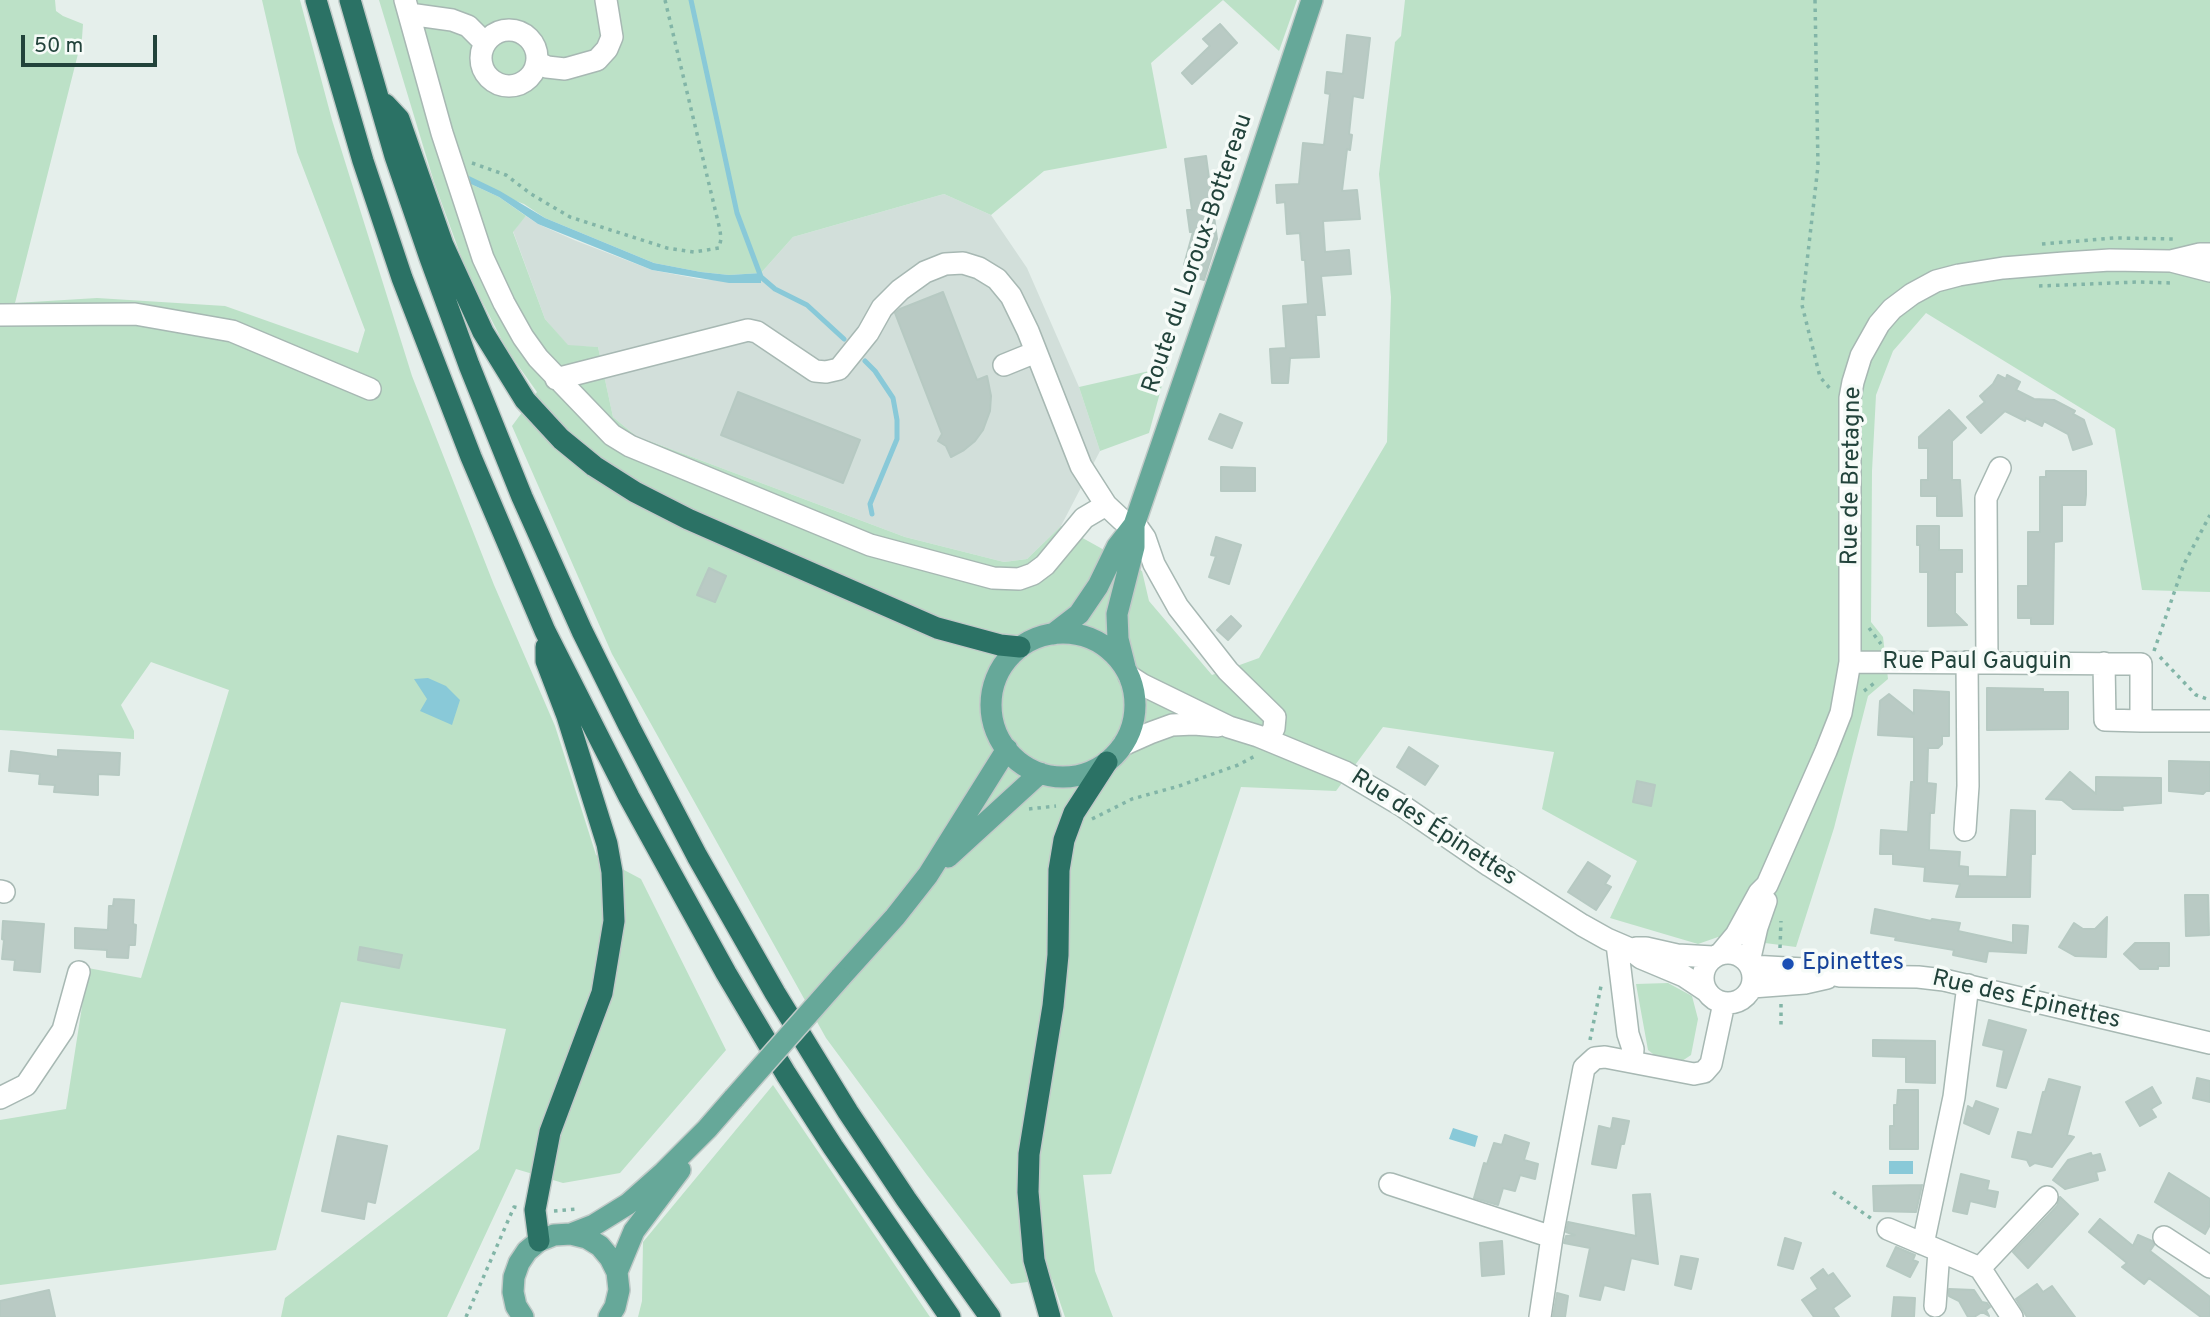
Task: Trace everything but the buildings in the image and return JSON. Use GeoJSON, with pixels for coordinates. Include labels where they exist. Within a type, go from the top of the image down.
{"type":"FeatureCollection","features":[{"type":"Feature","properties":{"kind":"highway"},"geometry":{"type":"LineString","coordinates":[[316,0],[363,161],[402,278],[471,457],[545,631],[629,797],[733,985],[833,1147],[950,1317]]}},
{"type":"Feature","properties":{"kind":"highway"},"geometry":{"type":"LineString","coordinates":[[349,0],[430,258],[495,431],[551,562],[629,726],[703,867],[812,1052],[892,1178],[990,1317]]}},
{"type":"Feature","properties":{"kind":"highway"},"geometry":{"type":"LineString","coordinates":[[377,94],[399,119],[443,245],[483,332],[525,400],[561,439],[594,466],[635,492],[688,519],[937,628],[1020,647]]}},
{"type":"Feature","properties":{"kind":"highway"},"geometry":{"type":"LineString","coordinates":[[539,1241],[535,1210],[550,1132],[603,993],[614,921],[612,872],[607,844],[567,716],[546,661],[545,631]]}},
{"type":"Feature","properties":{"kind":"highway"},"geometry":{"type":"LineString","coordinates":[[1050,1317],[1033,1249],[1028,1192],[1030,1154],[1053,1006],[1058,955],[1059,870],[1064,840],[1074,813],[1107,762]]}},
{"type":"Feature","properties":{"kind":"main road","name":"Route du Loroux-Bottereau"},"geometry":{"type":"LineString","coordinates":[[1053,634],[1079,614],[1098,586],[1117,547],[1134,525],[1311,0]]}},
{"type":"Feature","properties":{"kind":"main road","name":"Route du Loroux-Bottereau"},"geometry":{"type":"LineString","coordinates":[[1127,671],[1118,639],[1117,614],[1134,547],[1134,525]]}},
{"type":"Feature","properties":{"kind":"main road"},"geometry":{"type":"LineString","coordinates":[[1066,633],[1092,639],[1111,651],[1127,671],[1135,697],[1135,714],[1123,745],[1107,762],[1092,771],[1072,776],[1060,777],[1040,773],[1019,762],[1007,749],[994,723],[991,704],[992,692],[1006,662],[1020,647],[1041,636],[1053,634],[1066,633]]}},
{"type":"Feature","properties":{"kind":"main road"},"geometry":{"type":"LineString","coordinates":[[571,1234],[594,1225],[628,1204],[707,1129],[895,917],[928,874],[1007,749]]}},
{"type":"Feature","properties":{"kind":"main road"},"geometry":{"type":"LineString","coordinates":[[928,874],[1040,773]]}},
{"type":"Feature","properties":{"kind":"main road"},"geometry":{"type":"LineString","coordinates":[[617,1272],[634,1231],[707,1129]]}},
{"type":"Feature","properties":{"kind":"main road"},"geometry":{"type":"LineString","coordinates":[[516,1313],[514,1277],[527,1251],[539,1241],[554,1235],[571,1234],[587,1238],[600,1246],[617,1272],[619,1290],[615,1307],[609,1317]]}},
{"type":"Feature","properties":{"kind":"street"},"geometry":{"type":"LineString","coordinates":[[537,62],[547,67],[565,69],[597,60],[607,49],[612,37],[606,0]]}},
{"type":"Feature","properties":{"kind":"street"},"geometry":{"type":"LineString","coordinates":[[407,7],[468,26],[485,43]]}},
{"type":"Feature","properties":{"kind":"street"},"geometry":{"type":"LineString","coordinates":[[407,7],[483,258],[504,303],[523,337],[556,379],[612,435],[630,446],[870,544],[993,578],[1019,579],[1033,574],[1045,565],[1084,518],[1106,505]]}},
{"type":"Feature","properties":{"kind":"street"},"geometry":{"type":"LineString","coordinates":[[509,30],[527,36],[537,53],[537,62],[534,71],[521,83],[512,86],[495,82],[483,69],[481,52],[485,43],[500,31],[509,30]]}},
{"type":"Feature","properties":{"kind":"street","name":"Rue de Bretagne"},"geometry":{"type":"LineString","coordinates":[[2171,261],[2210,254]]}},
{"type":"Feature","properties":{"kind":"street","name":"Rue de Bretagne"},"geometry":{"type":"LineString","coordinates":[[1717,955],[1735,934],[1759,893],[1767,885],[1841,713],[1850,663],[1850,398],[1861,356],[1879,324],[1892,309],[1936,281],[1992,270],[2110,260],[2171,261],[2210,271]]}},
{"type":"Feature","properties":{"kind":"street"},"geometry":{"type":"LineString","coordinates":[[556,379],[748,330],[757,332],[815,371],[839,369],[883,308],[900,290],[925,272],[945,264],[963,263],[978,268],[997,279],[1012,296],[1037,352],[1081,466],[1106,505],[1122,520],[1134,525],[1145,538],[1154,564],[1178,607],[1228,671],[1275,717],[1274,728],[1268,740]]}},
{"type":"Feature","properties":{"kind":"street"},"geometry":{"type":"LineString","coordinates":[[0,315],[135,314],[232,331],[370,389]]}},
{"type":"Feature","properties":{"kind":"street"},"geometry":{"type":"LineString","coordinates":[[1004,365],[1037,352]]}},
{"type":"Feature","properties":{"kind":"street"},"geometry":{"type":"LineString","coordinates":[[1965,830],[1986,498],[2000,468]]}},
{"type":"Feature","properties":{"kind":"street","name":"Rue Paul Gauguin"},"geometry":{"type":"LineString","coordinates":[[1850,663],[2141,664],[2141,721]]}},
{"type":"Feature","properties":{"kind":"street","name":"Rue Paul Gauguin"},"geometry":{"type":"LineString","coordinates":[[2104,663],[2105,720],[2210,721]]}},
{"type":"Feature","properties":{"kind":"street","name":"Rue des Épinettes"},"geometry":{"type":"LineString","coordinates":[[1127,671],[1143,685],[1229,727],[1345,772],[1404,807],[1555,908],[1641,958],[1684,976],[1705,990]]}},
{"type":"Feature","properties":{"kind":"street","name":"Rue des Épinettes"},"geometry":{"type":"LineString","coordinates":[[1123,745],[1172,725],[1229,727]]}},
{"type":"Feature","properties":{"kind":"street","name":"Rue de Bretagne"},"geometry":{"type":"LineString","coordinates":[[1751,972],[1757,927],[1768,895],[1767,885]]}},
{"type":"Feature","properties":{"kind":"street"},"geometry":{"type":"LineString","coordinates":[[1622,946],[1628,1034],[1633,1049],[1632,1062]]}},
{"type":"Feature","properties":{"kind":"street","name":"Rue des Épinettes"},"geometry":{"type":"LineString","coordinates":[[1622,946],[1646,948],[1677,956],[1717,955]]}},
{"type":"Feature","properties":{"kind":"street"},"geometry":{"type":"LineString","coordinates":[[1736,954],[1751,972],[1744,998],[1738,1002],[1724,1003],[1705,990],[1703,972],[1717,955],[1736,954]]}},
{"type":"Feature","properties":{"kind":"street","name":"Rue des Épinettes"},"geometry":{"type":"LineString","coordinates":[[1751,972],[1780,967],[1840,976],[1918,977],[1968,985],[2210,1043]]}},
{"type":"Feature","properties":{"kind":"street"},"geometry":{"type":"LineString","coordinates":[[0,1098],[26,1085],[64,1030],[79,972]]}},
{"type":"Feature","properties":{"kind":"street","name":"Rue des Épinettes"},"geometry":{"type":"LineString","coordinates":[[1751,972],[1805,983],[1840,976]]}},
{"type":"Feature","properties":{"kind":"street"},"geometry":{"type":"LineString","coordinates":[[1935,1306],[1931,1248],[1968,985]]}},
{"type":"Feature","properties":{"kind":"street"},"geometry":{"type":"LineString","coordinates":[[1541,1317],[1552,1237],[1584,1068],[1595,1058],[1605,1057],[1694,1074],[1704,1072],[1711,1064],[1724,1003]]}},
{"type":"Feature","properties":{"kind":"street"},"geometry":{"type":"LineString","coordinates":[[1390,1184],[1552,1237]]}},
{"type":"Feature","properties":{"kind":"street"},"geometry":{"type":"LineString","coordinates":[[1980,1268],[2047,1197]]}},
{"type":"Feature","properties":{"kind":"street"},"geometry":{"type":"LineString","coordinates":[[1888,1229],[1980,1268],[2012,1317]]}},
{"type":"Feature","properties":{"kind":"street"},"geometry":{"type":"LineString","coordinates":[[2164,1237],[2210,1267]]}},
{"type":"Feature","properties":{"kind":"path"},"geometry":{"type":"LineString","coordinates":[[453,164],[472,163],[506,175],[531,194],[570,217],[667,248],[694,252],[719,248],[720,230],[665,0]]}},
{"type":"Feature","properties":{"kind":"path"},"geometry":{"type":"LineString","coordinates":[[1815,0],[1818,166],[1802,305],[1820,377],[1829,388],[1850,398]]}},
{"type":"Feature","properties":{"kind":"path"},"geometry":{"type":"LineString","coordinates":[[2038,286],[2172,283]]}},
{"type":"Feature","properties":{"kind":"path"},"geometry":{"type":"LineString","coordinates":[[2154,651],[2184,564],[2210,515]]}},
{"type":"Feature","properties":{"kind":"path"},"geometry":{"type":"LineString","coordinates":[[1862,694],[1881,676],[1882,663],[1882,644],[1867,624]]}},
{"type":"Feature","properties":{"kind":"path"},"geometry":{"type":"LineString","coordinates":[[1002,808],[1010,813],[1056,806],[1092,819],[1132,799],[1180,786],[1238,765],[1253,758],[1268,740]]}},
{"type":"Feature","properties":{"kind":"path"},"geometry":{"type":"LineString","coordinates":[[1780,967],[1783,911]]}},
{"type":"Feature","properties":{"kind":"path"},"geometry":{"type":"LineString","coordinates":[[1595,1058],[1589,1048],[1602,980]]}},
{"type":"Feature","properties":{"kind":"path"},"geometry":{"type":"LineString","coordinates":[[1833,1192],[1888,1229]]}},
{"type":"Feature","properties":{"kind":"path"},"geometry":{"type":"LineString","coordinates":[[466,1317],[514,1207],[535,1210],[585,1208]]}},
{"type":"Feature","properties":{"kind":"shaded area"},"geometry":{"type":"Polygon","coordinates":[[[944,194],[991,215],[1027,268],[1079,387],[1100,451],[1061,526],[1027,559],[1004,562],[905,537],[636,436],[613,417],[598,347],[568,346],[545,319],[513,231],[526,216],[574,240],[652,270],[699,279],[761,283],[761,273],[793,237],[944,194]]]}},
{"type":"Feature","properties":{"kind":"green space"},"geometry":{"type":"Polygon","coordinates":[[[0,0],[55,0],[56,11],[83,24],[82,38],[15,303],[97,298],[225,306],[358,353],[365,330],[297,152],[262,0],[300,0],[332,120],[412,376],[494,585],[555,726],[596,855],[641,879],[726,1050],[620,1173],[563,1183],[516,1169],[447,1317],[281,1317],[285,1298],[479,1149],[506,1029],[341,1002],[276,1250],[0,1285],[0,1120],[66,1109],[88,968],[141,978],[229,690],[151,662],[121,705],[134,731],[134,739],[0,730],[0,0]]]}},
{"type":"Feature","properties":{"kind":"green space"},"geometry":{"type":"Polygon","coordinates":[[[379,0],[1223,0],[1151,63],[1167,148],[1044,171],[991,215],[944,194],[793,237],[761,273],[729,275],[654,263],[545,218],[524,204],[471,184],[499,197],[526,216],[513,232],[545,319],[568,345],[598,347],[613,417],[636,436],[905,537],[1004,562],[1027,559],[1061,526],[1142,571],[1149,601],[1212,675],[1259,658],[1387,442],[1391,297],[1379,174],[1395,42],[1401,36],[1405,0],[2210,0],[2210,592],[2142,590],[2115,429],[1926,313],[1893,351],[1876,395],[1872,471],[1871,622],[1883,637],[1888,679],[1868,696],[1834,828],[1796,947],[1718,937],[1698,944],[1610,918],[1637,861],[1542,809],[1554,752],[1383,727],[1336,791],[1241,787],[1111,1174],[1083,1175],[1095,1271],[1113,1317],[1065,1317],[1052,1279],[1011,1284],[826,1038],[612,654],[512,426],[537,392],[507,350],[466,270],[434,182],[379,0]]]}},
{"type":"Feature","properties":{"kind":"green space"},"geometry":{"type":"Polygon","coordinates":[[[1223,0],[1297,0],[1279,51],[1223,0]]]}},
{"type":"Feature","properties":{"kind":"green space"},"geometry":{"type":"Polygon","coordinates":[[[1167,367],[1149,433],[1100,451],[1079,387],[1167,367]]]}},
{"type":"Feature","properties":{"kind":"green space"},"geometry":{"type":"Polygon","coordinates":[[[1668,983],[1692,996],[1698,1019],[1691,1055],[1682,1061],[1658,1058],[1648,1050],[1636,984],[1668,983]]]}},
{"type":"Feature","properties":{"kind":"green space"},"geometry":{"type":"Polygon","coordinates":[[[773,1085],[930,1317],[638,1317],[642,1301],[643,1242],[773,1085]]]}},
{"type":"Feature","properties":{"kind":"water"},"geometry":{"type":"Polygon","coordinates":[[[469,176],[545,218],[654,263],[729,275],[761,273],[761,283],[729,283],[652,270],[538,224],[499,197],[471,184],[469,176]]]}},
{"type":"Feature","properties":{"kind":"water"},"geometry":{"type":"Polygon","coordinates":[[[428,678],[446,686],[460,700],[452,725],[420,711],[427,699],[414,679],[428,678]]]}},
{"type":"Feature","properties":{"kind":"water"},"geometry":{"type":"Polygon","coordinates":[[[1453,1128],[1478,1136],[1475,1147],[1449,1139],[1453,1128]]]}},
{"type":"Feature","properties":{"kind":"water"},"geometry":{"type":"Polygon","coordinates":[[[1889,1161],[1913,1161],[1913,1174],[1889,1174],[1889,1161]]]}},
{"type":"Feature","properties":{"kind":"waterway"},"geometry":{"type":"LineString","coordinates":[[691,0],[737,213],[761,277],[775,289],[807,305],[844,339]]}},
{"type":"Feature","properties":{"kind":"waterway"},"geometry":{"type":"LineString","coordinates":[[865,361],[893,398],[897,420],[897,439],[870,504],[872,514]]}},
{"type":"Feature","properties":{"kind":"place","name":"Epinettes"},"geometry":{"type":"Point","coordinates":[1788,964]}}]}
